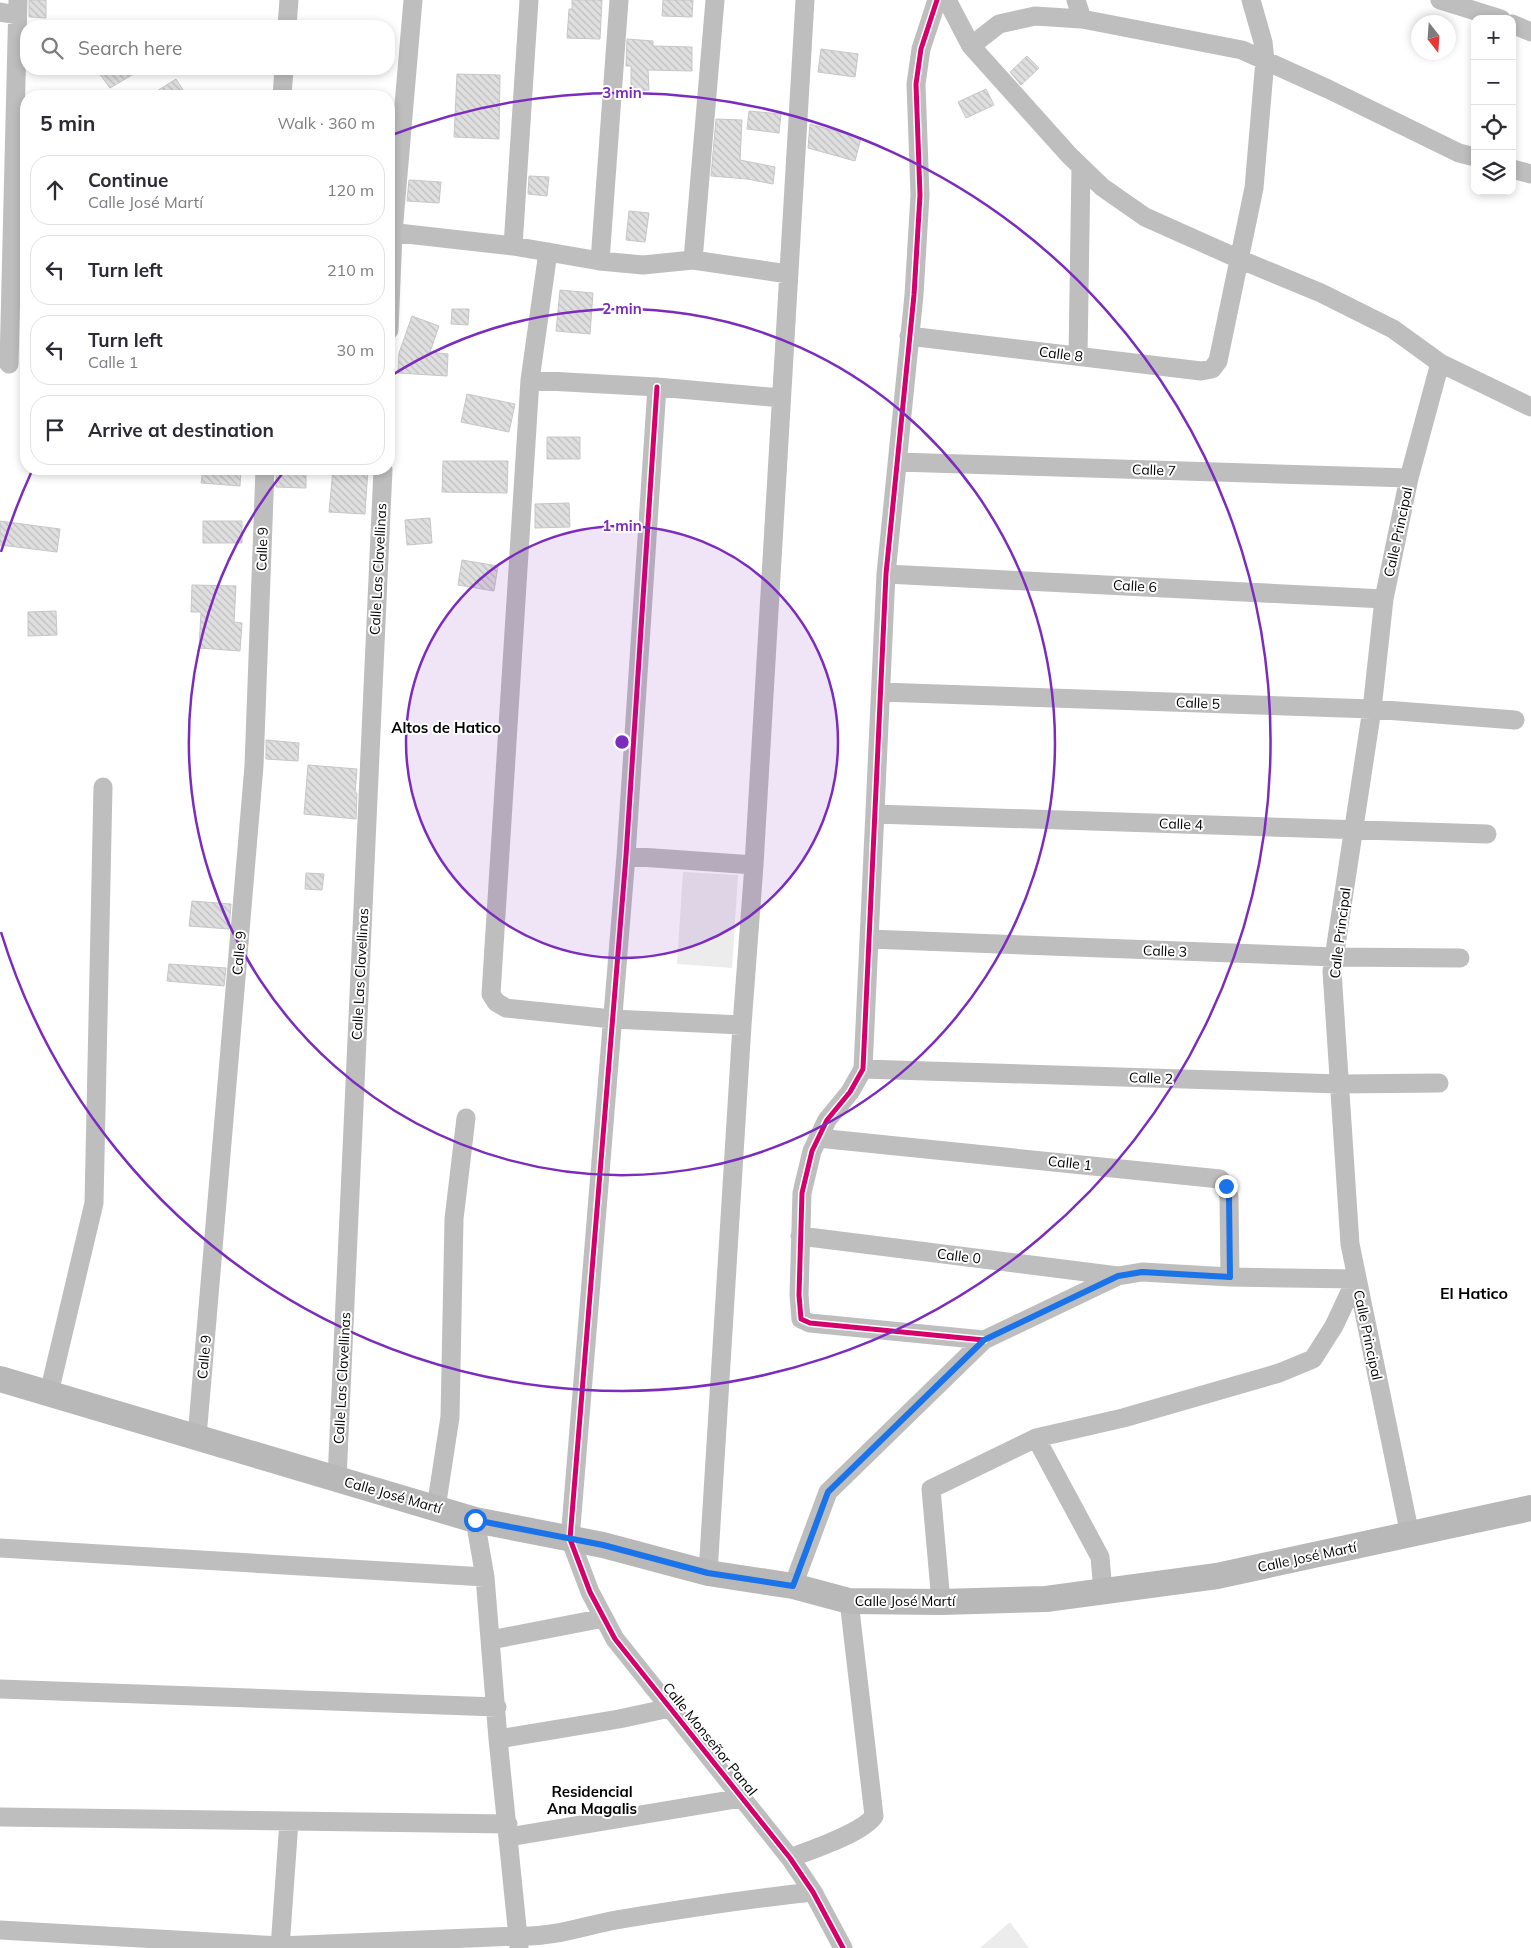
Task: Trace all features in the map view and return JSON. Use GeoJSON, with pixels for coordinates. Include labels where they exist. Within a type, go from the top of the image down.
{"type":"FeatureCollection","features":[{"type":"Feature","properties":{"kind":"main road","name":"Calle José Martí"},"geometry":{"type":"LineString","coordinates":[[0,1379],[475,1520],[603,1545],[708,1573],[793,1586],[849,1601],[941,1602],[1046,1599],[1217,1576],[1531,1508]]}},
{"type":"Feature","properties":{"kind":"street"},"geometry":{"type":"LineString","coordinates":[[287,20],[289,0]]}},
{"type":"Feature","properties":{"kind":"street"},"geometry":{"type":"LineString","coordinates":[[395,190],[413,0]]}},
{"type":"Feature","properties":{"kind":"street"},"geometry":{"type":"LineString","coordinates":[[514,246],[529,0]]}},
{"type":"Feature","properties":{"kind":"street"},"geometry":{"type":"LineString","coordinates":[[600,261],[619,0]]}},
{"type":"Feature","properties":{"kind":"street"},"geometry":{"type":"LineString","coordinates":[[693,260],[715,0]]}},
{"type":"Feature","properties":{"kind":"street"},"geometry":{"type":"LineString","coordinates":[[708,1573],[742,1025],[754,865],[805,0]]}},
{"type":"Feature","properties":{"kind":"street"},"geometry":{"type":"LineString","coordinates":[[938,0],[922,49],[916,84],[920,195],[898,462],[891,508],[886,574],[863,1069],[850,1092],[827,1120],[812,1151],[802,1193],[799,1295],[801,1319],[810,1323],[984,1340]]}},
{"type":"Feature","properties":{"kind":"street"},"geometry":{"type":"LineString","coordinates":[[947,0],[972,46],[1102,188],[1145,217],[1321,293],[1394,329],[1440,363],[1531,407]]}},
{"type":"Feature","properties":{"kind":"street"},"geometry":{"type":"LineString","coordinates":[[1076,0],[1082,19]]}},
{"type":"Feature","properties":{"kind":"street"},"geometry":{"type":"LineString","coordinates":[[1239,259],[1254,188],[1264,60],[1262,42],[1251,0]]}},
{"type":"Feature","properties":{"kind":"street"},"geometry":{"type":"LineString","coordinates":[[1440,0],[1487,15]]}},
{"type":"Feature","properties":{"kind":"street"},"geometry":{"type":"LineString","coordinates":[[12,9],[12,363]]}},
{"type":"Feature","properties":{"kind":"street"},"geometry":{"type":"LineString","coordinates":[[972,46],[999,24],[1035,16],[1082,19],[1242,50],[1328,89],[1459,153],[1471,156]]}},
{"type":"Feature","properties":{"kind":"street"},"geometry":{"type":"LineString","coordinates":[[1516,26],[1531,32]]}},
{"type":"Feature","properties":{"kind":"street"},"geometry":{"type":"LineString","coordinates":[[282,90],[284,75]]}},
{"type":"Feature","properties":{"kind":"street"},"geometry":{"type":"LineString","coordinates":[[1078,356],[1081,167]]}},
{"type":"Feature","properties":{"kind":"street"},"geometry":{"type":"LineString","coordinates":[[1516,169],[1531,174]]}},
{"type":"Feature","properties":{"kind":"street"},"geometry":{"type":"LineString","coordinates":[[395,232],[514,246],[600,261],[643,265],[693,260],[788,274]]}},
{"type":"Feature","properties":{"kind":"street"},"geometry":{"type":"LineString","coordinates":[[548,252],[530,380],[491,994],[496,1002],[506,1008],[612,1019],[742,1025]]}},
{"type":"Feature","properties":{"kind":"street","name":"Calle 8"},"geometry":{"type":"LineString","coordinates":[[909,336],[1201,371],[1212,368],[1218,361],[1239,259]]}},
{"type":"Feature","properties":{"kind":"street","name":"Calle Principal"},"geometry":{"type":"LineString","coordinates":[[1410,1535],[1350,1244],[1332,971],[1372,709],[1384,599],[1409,478],[1440,363]]}},
{"type":"Feature","properties":{"kind":"street"},"geometry":{"type":"LineString","coordinates":[[530,380],[657,387],[781,398]]}},
{"type":"Feature","properties":{"kind":"street"},"geometry":{"type":"LineString","coordinates":[[570,1539],[626,856],[657,387]]}},
{"type":"Feature","properties":{"kind":"street","name":"Calle 7"},"geometry":{"type":"LineString","coordinates":[[898,462],[1409,478]]}},
{"type":"Feature","properties":{"kind":"street","name":"Calle 9"},"geometry":{"type":"LineString","coordinates":[[197,1437],[254,766],[265,475]]}},
{"type":"Feature","properties":{"kind":"street","name":"Calle Las Clavellinas"},"geometry":{"type":"LineString","coordinates":[[337,1479],[382,475]]}},
{"type":"Feature","properties":{"kind":"street","name":"Calle 6"},"geometry":{"type":"LineString","coordinates":[[886,574],[1384,599]]}},
{"type":"Feature","properties":{"kind":"street","name":"Calle 5"},"geometry":{"type":"LineString","coordinates":[[881,692],[1372,709],[1515,720]]}},
{"type":"Feature","properties":{"kind":"street"},"geometry":{"type":"LineString","coordinates":[[49,1394],[94,1203],[103,787]]}},
{"type":"Feature","properties":{"kind":"street","name":"Calle 4"},"geometry":{"type":"LineString","coordinates":[[875,814],[1487,834]]}},
{"type":"Feature","properties":{"kind":"street"},"geometry":{"type":"LineString","coordinates":[[626,856],[754,865]]}},
{"type":"Feature","properties":{"kind":"street","name":"Calle 3"},"geometry":{"type":"LineString","coordinates":[[869,940],[1334,957],[1460,958]]}},
{"type":"Feature","properties":{"kind":"street","name":"Calle 2"},"geometry":{"type":"LineString","coordinates":[[863,1069],[1340,1084],[1440,1083]]}},
{"type":"Feature","properties":{"kind":"street"},"geometry":{"type":"LineString","coordinates":[[436,1508],[450,1417],[454,1219],[466,1118]]}},
{"type":"Feature","properties":{"kind":"street","name":"Calle 1"},"geometry":{"type":"LineString","coordinates":[[818,1138],[1220,1179],[1226,1186],[1229,1197],[1230,1277]]}},
{"type":"Feature","properties":{"kind":"street","name":"Calle 0"},"geometry":{"type":"LineString","coordinates":[[800,1236],[1118,1276]]}},
{"type":"Feature","properties":{"kind":"street"},"geometry":{"type":"LineString","coordinates":[[793,1586],[828,1492],[984,1340],[1118,1276],[1142,1272],[1230,1277],[1356,1279],[1334,1326],[1313,1359],[1280,1373],[1123,1418],[1036,1438],[931,1489],[941,1602]]}},
{"type":"Feature","properties":{"kind":"street"},"geometry":{"type":"LineString","coordinates":[[1036,1438],[1100,1557],[1103,1591]]}},
{"type":"Feature","properties":{"kind":"street"},"geometry":{"type":"LineString","coordinates":[[475,1520],[485,1577],[497,1707],[498,1739],[519,1942]]}},
{"type":"Feature","properties":{"kind":"street","name":"Calle Monseñor Panal"},"geometry":{"type":"LineString","coordinates":[[570,1539],[590,1592],[615,1639],[790,1858],[813,1892],[843,1948]]}},
{"type":"Feature","properties":{"kind":"street"},"geometry":{"type":"LineString","coordinates":[[0,1548],[485,1577]]}},
{"type":"Feature","properties":{"kind":"street"},"geometry":{"type":"LineString","coordinates":[[790,1858],[849,1834],[870,1822],[874,1816],[849,1601]]}},
{"type":"Feature","properties":{"kind":"street"},"geometry":{"type":"LineString","coordinates":[[491,1640],[604,1618]]}},
{"type":"Feature","properties":{"kind":"street"},"geometry":{"type":"LineString","coordinates":[[0,1689],[497,1707]]}},
{"type":"Feature","properties":{"kind":"street"},"geometry":{"type":"LineString","coordinates":[[498,1739],[619,1719],[670,1708]]}},
{"type":"Feature","properties":{"kind":"street"},"geometry":{"type":"LineString","coordinates":[[0,1817],[289,1821],[508,1831],[742,1798]]}},
{"type":"Feature","properties":{"kind":"street"},"geometry":{"type":"LineString","coordinates":[[280,1947],[289,1821]]}},
{"type":"Feature","properties":{"kind":"street"},"geometry":{"type":"LineString","coordinates":[[0,1930],[280,1947],[519,1942],[614,1920],[728,1902],[813,1892]]}},
{"type":"Feature","properties":{"kind":"shaded area"},"geometry":{"type":"Polygon","coordinates":[[[683,872],[738,875],[732,968],[677,964],[683,872]]]}},
{"type":"Feature","properties":{"kind":"shaded area"},"geometry":{"type":"Polygon","coordinates":[[[1010,1922],[1029,1948],[980,1948],[1010,1922]]]}},
{"type":"Feature","properties":{"kind":"building"},"geometry":{"type":"Polygon","coordinates":[[[29,0],[46,0],[46,18],[29,17],[29,0]]]}},
{"type":"Feature","properties":{"kind":"building"},"geometry":{"type":"Polygon","coordinates":[[[572,0],[602,0],[600,39],[567,38],[569,9],[572,9],[572,0]]]}},
{"type":"Feature","properties":{"kind":"building"},"geometry":{"type":"Polygon","coordinates":[[[663,0],[693,0],[692,17],[662,16],[663,0]]]}},
{"type":"Feature","properties":{"kind":"building"},"geometry":{"type":"Polygon","coordinates":[[[627,39],[653,41],[653,46],[692,47],[692,71],[648,70],[649,90],[631,91],[631,66],[626,66],[627,39]]]}},
{"type":"Feature","properties":{"kind":"building"},"geometry":{"type":"Polygon","coordinates":[[[821,49],[858,54],[855,77],[818,72],[821,49]]]}},
{"type":"Feature","properties":{"kind":"building"},"geometry":{"type":"Polygon","coordinates":[[[1027,56],[1039,68],[1021,85],[1010,72],[1027,56]]]}},
{"type":"Feature","properties":{"kind":"building"},"geometry":{"type":"Polygon","coordinates":[[[457,74],[500,75],[499,139],[454,137],[457,74]]]}},
{"type":"Feature","properties":{"kind":"building"},"geometry":{"type":"Polygon","coordinates":[[[100,75],[132,75],[110,88],[100,75]]]}},
{"type":"Feature","properties":{"kind":"building"},"geometry":{"type":"Polygon","coordinates":[[[176,79],[183,90],[159,90],[176,79]]]}},
{"type":"Feature","properties":{"kind":"building"},"geometry":{"type":"Polygon","coordinates":[[[986,89],[994,105],[966,118],[958,102],[986,89]]]}},
{"type":"Feature","properties":{"kind":"building"},"geometry":{"type":"Polygon","coordinates":[[[749,111],[781,114],[779,133],[747,129],[749,111]]]}},
{"type":"Feature","properties":{"kind":"building"},"geometry":{"type":"Polygon","coordinates":[[[716,119],[742,120],[740,160],[775,167],[773,184],[747,179],[711,176],[716,119]]]}},
{"type":"Feature","properties":{"kind":"building"},"geometry":{"type":"Polygon","coordinates":[[[810,124],[861,138],[855,161],[808,148],[810,124]]]}},
{"type":"Feature","properties":{"kind":"building"},"geometry":{"type":"Polygon","coordinates":[[[529,176],[549,177],[547,196],[528,194],[529,176]]]}},
{"type":"Feature","properties":{"kind":"building"},"geometry":{"type":"Polygon","coordinates":[[[409,180],[441,182],[439,203],[407,201],[409,180]]]}},
{"type":"Feature","properties":{"kind":"building"},"geometry":{"type":"Polygon","coordinates":[[[629,211],[649,213],[645,242],[626,240],[629,211]]]}},
{"type":"Feature","properties":{"kind":"building"},"geometry":{"type":"Polygon","coordinates":[[[560,290],[593,293],[590,334],[556,331],[560,290]]]}},
{"type":"Feature","properties":{"kind":"building"},"geometry":{"type":"Polygon","coordinates":[[[452,309],[469,309],[468,325],[451,324],[452,309]]]}},
{"type":"Feature","properties":{"kind":"building"},"geometry":{"type":"Polygon","coordinates":[[[412,316],[439,326],[430,352],[448,354],[447,376],[398,373],[399,353],[412,316]]]}},
{"type":"Feature","properties":{"kind":"building"},"geometry":{"type":"Polygon","coordinates":[[[467,394],[515,404],[509,432],[461,422],[467,394]]]}},
{"type":"Feature","properties":{"kind":"building"},"geometry":{"type":"Polygon","coordinates":[[[547,437],[580,437],[580,459],[547,459],[547,437]]]}},
{"type":"Feature","properties":{"kind":"building"},"geometry":{"type":"Polygon","coordinates":[[[443,461],[508,461],[507,493],[442,492],[443,461]]]}},
{"type":"Feature","properties":{"kind":"building"},"geometry":{"type":"Polygon","coordinates":[[[202,475],[241,475],[240,486],[201,483],[202,475]]]}},
{"type":"Feature","properties":{"kind":"building"},"geometry":{"type":"Polygon","coordinates":[[[276,475],[306,475],[306,488],[276,487],[276,475]]]}},
{"type":"Feature","properties":{"kind":"building"},"geometry":{"type":"Polygon","coordinates":[[[332,475],[368,475],[365,514],[329,512],[332,475]]]}},
{"type":"Feature","properties":{"kind":"building"},"geometry":{"type":"Polygon","coordinates":[[[569,503],[570,527],[535,528],[535,504],[569,503]]]}},
{"type":"Feature","properties":{"kind":"building"},"geometry":{"type":"Polygon","coordinates":[[[430,518],[432,543],[407,545],[405,520],[430,518]]]}},
{"type":"Feature","properties":{"kind":"building"},"geometry":{"type":"Polygon","coordinates":[[[0,521],[60,529],[57,552],[0,545],[0,521]]]}},
{"type":"Feature","properties":{"kind":"building"},"geometry":{"type":"Polygon","coordinates":[[[203,521],[242,521],[242,543],[203,543],[203,521]]]}},
{"type":"Feature","properties":{"kind":"building"},"geometry":{"type":"Polygon","coordinates":[[[462,560],[498,566],[494,591],[458,585],[462,560]]]}},
{"type":"Feature","properties":{"kind":"building"},"geometry":{"type":"Polygon","coordinates":[[[192,585],[236,586],[234,622],[242,623],[240,651],[199,648],[201,612],[191,612],[192,585]]]}},
{"type":"Feature","properties":{"kind":"building"},"geometry":{"type":"Polygon","coordinates":[[[56,611],[57,635],[28,636],[28,612],[56,611]]]}},
{"type":"Feature","properties":{"kind":"building"},"geometry":{"type":"Polygon","coordinates":[[[266,740],[299,743],[298,761],[266,759],[266,740]]]}},
{"type":"Feature","properties":{"kind":"building"},"geometry":{"type":"Polygon","coordinates":[[[308,765],[357,769],[355,793],[357,793],[356,819],[304,814],[308,765]]]}},
{"type":"Feature","properties":{"kind":"building"},"geometry":{"type":"Polygon","coordinates":[[[306,873],[324,874],[322,890],[305,889],[306,873]]]}},
{"type":"Feature","properties":{"kind":"building"},"geometry":{"type":"Polygon","coordinates":[[[192,901],[231,904],[229,929],[189,926],[192,901]]]}},
{"type":"Feature","properties":{"kind":"building"},"geometry":{"type":"Polygon","coordinates":[[[169,964],[226,968],[224,986],[167,981],[169,964]]]}},
{"type":"Feature","properties":{"kind":"cycle path"},"geometry":{"type":"LineString","coordinates":[[937,0],[921,49],[916,84],[920,195],[914,295],[886,574],[863,1069],[850,1092],[827,1120],[812,1151],[802,1193],[799,1295],[801,1319],[810,1323],[984,1340]]}},
{"type":"Feature","properties":{"kind":"cycle path"},"geometry":{"type":"LineString","coordinates":[[657,387],[626,856],[570,1539],[590,1592],[615,1639],[790,1858],[813,1892],[843,1948]]}},
{"type":"Feature","properties":{"kind":"district","name":"Altos de Hatico"},"geometry":{"type":"Point","coordinates":[446,727]}},
{"type":"Feature","properties":{"kind":"district","name":"El Hatico"},"geometry":{"type":"Point","coordinates":[1474,1293]}},
{"type":"Feature","properties":{"kind":"district","name":"Residencial Ana Magalis"},"geometry":{"type":"Point","coordinates":[592,1800]}},
{"type":"Feature","properties":{"kind":"route"},"geometry":{"type":"LineString","coordinates":[[475,1520],[603,1545],[708,1573],[793,1586],[828,1492],[984,1340],[1118,1276],[1142,1272],[1230,1277],[1229,1197],[1226,1186]]}}]}
